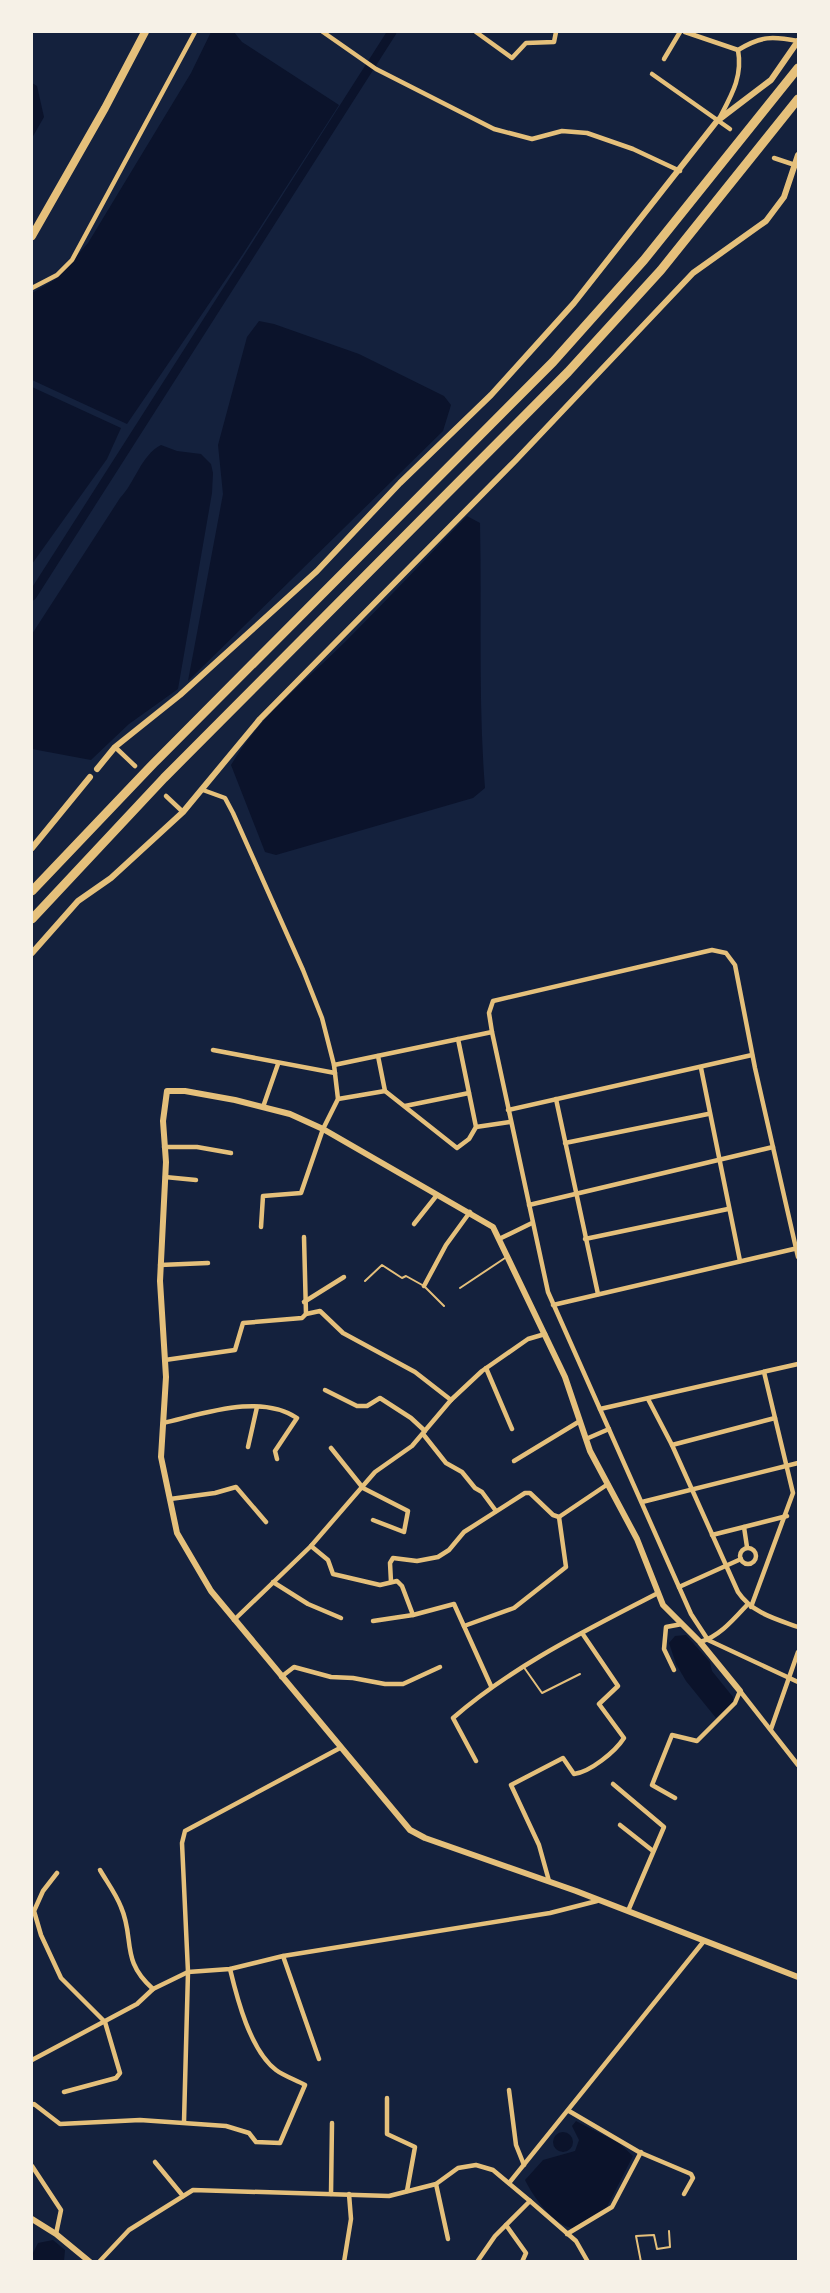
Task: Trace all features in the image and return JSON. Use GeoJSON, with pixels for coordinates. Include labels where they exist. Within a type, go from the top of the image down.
{"type":"FeatureCollection","features":[{"type":"Feature","properties":{"kind":"highway"},"geometry":{"type":"LineString","coordinates":[[32,891],[154,763],[553,362],[644,260],[798,68]]}},
{"type":"Feature","properties":{"kind":"highway"},"geometry":{"type":"LineString","coordinates":[[32,919],[164,778],[568,372],[661,270],[798,99]]}},
{"type":"Feature","properties":{"kind":"main road"},"geometry":{"type":"LineString","coordinates":[[32,236],[105,108],[144,32]]}},
{"type":"Feature","properties":{"kind":"street"},"geometry":{"type":"LineString","coordinates":[[32,288],[57,275],[72,260],[195,32]]}},
{"type":"Feature","properties":{"kind":"street"},"geometry":{"type":"LineString","coordinates":[[323,32],[376,69],[494,129],[532,139],[562,131],[587,133],[633,149],[680,171]]}},
{"type":"Feature","properties":{"kind":"street"},"geometry":{"type":"LineString","coordinates":[[476,32],[512,57],[526,43],[554,42],[556,32]]}},
{"type":"Feature","properties":{"kind":"street"},"geometry":{"type":"LineString","coordinates":[[664,59],[680,32]]}},
{"type":"Feature","properties":{"kind":"street"},"geometry":{"type":"LineString","coordinates":[[685,32],[738,51]]}},
{"type":"Feature","properties":{"kind":"street"},"geometry":{"type":"LineString","coordinates":[[754,40],[756,32]]}},
{"type":"Feature","properties":{"kind":"street"},"geometry":{"type":"LineString","coordinates":[[717,121],[771,80],[798,41],[775,37],[754,40],[738,51]]}},
{"type":"Feature","properties":{"kind":"street"},"geometry":{"type":"LineString","coordinates":[[32,848],[115,747],[180,695],[317,571],[400,483],[491,395],[574,303],[717,121],[738,78],[740,63],[738,51]]}},
{"type":"Feature","properties":{"kind":"street"},"geometry":{"type":"LineString","coordinates":[[652,74],[730,129]]}},
{"type":"Feature","properties":{"kind":"street"},"geometry":{"type":"LineString","coordinates":[[32,953],[78,901],[111,878],[183,813],[260,719],[531,444],[693,273],[766,221],[784,197],[798,155]]}},
{"type":"Feature","properties":{"kind":"street"},"geometry":{"type":"LineString","coordinates":[[774,158],[796,165]]}},
{"type":"Feature","properties":{"kind":"street"},"geometry":{"type":"LineString","coordinates":[[115,747],[135,766]]}},
{"type":"Feature","properties":{"kind":"street"},"geometry":{"type":"LineString","coordinates":[[203,790],[225,798],[233,813],[303,970],[322,1018],[334,1065],[338,1099],[323,1129],[301,1193],[263,1196],[261,1227]]}},
{"type":"Feature","properties":{"kind":"street"},"geometry":{"type":"LineString","coordinates":[[166,796],[183,813]]}},
{"type":"Feature","properties":{"kind":"street"},"geometry":{"type":"LineString","coordinates":[[798,1257],[752,1054],[735,965],[726,953],[712,950],[496,998],[489,1006],[510,1122],[553,1305],[691,1614],[708,1640],[798,1682]]}},
{"type":"Feature","properties":{"kind":"street"},"geometry":{"type":"LineString","coordinates":[[334,1065],[492,1032]]}},
{"type":"Feature","properties":{"kind":"street"},"geometry":{"type":"LineString","coordinates":[[378,1056],[385,1091],[457,1148],[469,1139],[476,1127],[458,1039]]}},
{"type":"Feature","properties":{"kind":"street"},"geometry":{"type":"LineString","coordinates":[[213,1050],[335,1073]]}},
{"type":"Feature","properties":{"kind":"street"},"geometry":{"type":"LineString","coordinates":[[508,1110],[701,1068],[752,1054]]}},
{"type":"Feature","properties":{"kind":"street"},"geometry":{"type":"LineString","coordinates":[[262,1107],[278,1064]]}},
{"type":"Feature","properties":{"kind":"street"},"geometry":{"type":"LineString","coordinates":[[701,1068],[708,1114],[740,1261]]}},
{"type":"Feature","properties":{"kind":"street"},"geometry":{"type":"LineString","coordinates":[[798,1765],[700,1642],[663,1605],[637,1539],[586,1439],[566,1377],[493,1227],[323,1129],[290,1114],[186,1091],[167,1091],[163,1121],[165,1177],[160,1265],[165,1360],[161,1457],[177,1533],[211,1591],[410,1830],[425,1838],[549,1881],[798,1977]]}},
{"type":"Feature","properties":{"kind":"street"},"geometry":{"type":"LineString","coordinates":[[338,1099],[385,1091]]}},
{"type":"Feature","properties":{"kind":"street"},"geometry":{"type":"LineString","coordinates":[[405,1106],[469,1093]]}},
{"type":"Feature","properties":{"kind":"street"},"geometry":{"type":"LineString","coordinates":[[556,1100],[597,1294]]}},
{"type":"Feature","properties":{"kind":"street"},"geometry":{"type":"LineString","coordinates":[[565,1143],[708,1114]]}},
{"type":"Feature","properties":{"kind":"street"},"geometry":{"type":"LineString","coordinates":[[476,1127],[510,1122]]}},
{"type":"Feature","properties":{"kind":"street"},"geometry":{"type":"LineString","coordinates":[[164,1147],[197,1147],[231,1153]]}},
{"type":"Feature","properties":{"kind":"street"},"geometry":{"type":"LineString","coordinates":[[529,1205],[773,1148]]}},
{"type":"Feature","properties":{"kind":"street"},"geometry":{"type":"LineString","coordinates":[[165,1177],[196,1180]]}},
{"type":"Feature","properties":{"kind":"street"},"geometry":{"type":"LineString","coordinates":[[414,1224],[437,1195]]}},
{"type":"Feature","properties":{"kind":"street"},"geometry":{"type":"LineString","coordinates":[[585,1239],[729,1209]]}},
{"type":"Feature","properties":{"kind":"street"},"geometry":{"type":"LineString","coordinates":[[424,1286],[446,1245],[470,1212]]}},
{"type":"Feature","properties":{"kind":"street"},"geometry":{"type":"LineString","coordinates":[[499,1239],[532,1223]]}},
{"type":"Feature","properties":{"kind":"street"},"geometry":{"type":"LineString","coordinates":[[304,1237],[306,1314]]}},
{"type":"Feature","properties":{"kind":"street"},"geometry":{"type":"LineString","coordinates":[[553,1305],[797,1248]]}},
{"type":"Feature","properties":{"kind":"street"},"geometry":{"type":"LineString","coordinates":[[160,1265],[208,1263]]}},
{"type":"Feature","properties":{"kind":"street"},"geometry":{"type":"LineString","coordinates":[[304,1302],[344,1277]]}},
{"type":"Feature","properties":{"kind":"street"},"geometry":{"type":"LineString","coordinates":[[165,1360],[235,1350],[243,1323],[302,1318],[306,1314],[320,1311],[343,1332],[415,1372],[451,1400]]}},
{"type":"Feature","properties":{"kind":"street"},"geometry":{"type":"LineString","coordinates":[[234,1620],[311,1546],[375,1472],[412,1446],[451,1400],[486,1368],[528,1339],[545,1334]]}},
{"type":"Feature","properties":{"kind":"street"},"geometry":{"type":"LineString","coordinates":[[600,1409],[798,1364]]}},
{"type":"Feature","properties":{"kind":"street"},"geometry":{"type":"LineString","coordinates":[[486,1368],[512,1429]]}},
{"type":"Feature","properties":{"kind":"street"},"geometry":{"type":"LineString","coordinates":[[700,1642],[708,1640],[749,1606],[769,1563],[793,1493],[764,1371]]}},
{"type":"Feature","properties":{"kind":"street"},"geometry":{"type":"LineString","coordinates":[[325,1390],[357,1406],[367,1406],[380,1398],[402,1411],[424,1432],[446,1463],[462,1472],[475,1488],[482,1492],[496,1511]]}},
{"type":"Feature","properties":{"kind":"street"},"geometry":{"type":"LineString","coordinates":[[648,1399],[672,1445],[738,1592],[749,1606],[798,1628]]}},
{"type":"Feature","properties":{"kind":"street"},"geometry":{"type":"LineString","coordinates":[[163,1423],[245,1404],[290,1413],[297,1418],[275,1451],[277,1460]]}},
{"type":"Feature","properties":{"kind":"street"},"geometry":{"type":"LineString","coordinates":[[248,1447],[257,1407]]}},
{"type":"Feature","properties":{"kind":"street"},"geometry":{"type":"LineString","coordinates":[[672,1445],[775,1418]]}},
{"type":"Feature","properties":{"kind":"street"},"geometry":{"type":"LineString","coordinates":[[514,1461],[580,1421]]}},
{"type":"Feature","properties":{"kind":"street"},"geometry":{"type":"LineString","coordinates":[[586,1439],[609,1429]]}},
{"type":"Feature","properties":{"kind":"street"},"geometry":{"type":"LineString","coordinates":[[331,1448],[363,1488],[408,1511],[404,1532],[373,1520]]}},
{"type":"Feature","properties":{"kind":"street"},"geometry":{"type":"LineString","coordinates":[[642,1502],[690,1488],[798,1463]]}},
{"type":"Feature","properties":{"kind":"street"},"geometry":{"type":"LineString","coordinates":[[559,1517],[608,1484]]}},
{"type":"Feature","properties":{"kind":"street"},"geometry":{"type":"LineString","coordinates":[[170,1499],[215,1493],[236,1486],[266,1522]]}},
{"type":"Feature","properties":{"kind":"street"},"geometry":{"type":"LineString","coordinates":[[391,1582],[390,1563],[393,1558],[417,1561],[438,1557],[449,1550],[464,1532],[525,1493],[531,1493],[553,1515],[559,1517]]}},
{"type":"Feature","properties":{"kind":"street"},"geometry":{"type":"LineString","coordinates":[[712,1535],[786,1516]]}},
{"type":"Feature","properties":{"kind":"street"},"geometry":{"type":"LineString","coordinates":[[464,1626],[514,1608],[566,1567],[559,1517]]}},
{"type":"Feature","properties":{"kind":"street"},"geometry":{"type":"LineString","coordinates":[[744,1527],[747,1547]]}},
{"type":"Feature","properties":{"kind":"street"},"geometry":{"type":"LineString","coordinates":[[311,1546],[328,1560],[333,1574],[380,1585],[397,1581],[402,1586],[413,1615]]}},
{"type":"Feature","properties":{"kind":"street"},"geometry":{"type":"LineString","coordinates":[[747,1547],[755,1550],[756,1558]]}},
{"type":"Feature","properties":{"kind":"street"},"geometry":{"type":"LineString","coordinates":[[741,1559],[742,1550],[747,1547]]}},
{"type":"Feature","properties":{"kind":"street"},"geometry":{"type":"LineString","coordinates":[[756,1558],[769,1563]]}},
{"type":"Feature","properties":{"kind":"street"},"geometry":{"type":"LineString","coordinates":[[741,1559],[750,1564],[756,1558]]}},
{"type":"Feature","properties":{"kind":"street"},"geometry":{"type":"LineString","coordinates":[[679,1587],[741,1559]]}},
{"type":"Feature","properties":{"kind":"street"},"geometry":{"type":"LineString","coordinates":[[273,1582],[308,1604],[341,1618]]}},
{"type":"Feature","properties":{"kind":"street"},"geometry":{"type":"LineString","coordinates":[[476,1761],[453,1718],[491,1686],[523,1666],[658,1593]]}},
{"type":"Feature","properties":{"kind":"street"},"geometry":{"type":"LineString","coordinates":[[373,1621],[413,1615],[454,1604],[491,1686]]}},
{"type":"Feature","properties":{"kind":"street"},"geometry":{"type":"LineString","coordinates":[[674,1670],[664,1649],[666,1627],[682,1624]]}},
{"type":"Feature","properties":{"kind":"street"},"geometry":{"type":"LineString","coordinates":[[549,1881],[539,1845],[511,1785],[563,1758],[574,1774],[582,1773],[620,1745],[624,1738],[599,1704],[618,1686],[582,1633]]}},
{"type":"Feature","properties":{"kind":"street"},"geometry":{"type":"LineString","coordinates":[[771,1729],[798,1652]]}},
{"type":"Feature","properties":{"kind":"street"},"geometry":{"type":"LineString","coordinates":[[281,1677],[294,1667],[303,1667],[331,1677],[403,1684],[440,1667]]}},
{"type":"Feature","properties":{"kind":"street"},"geometry":{"type":"LineString","coordinates":[[675,1798],[652,1785],[672,1735],[697,1741],[735,1703],[740,1691]]}},
{"type":"Feature","properties":{"kind":"street"},"geometry":{"type":"LineString","coordinates":[[184,2122],[188,1972],[182,1843],[185,1831],[196,1823],[340,1748]]}},
{"type":"Feature","properties":{"kind":"street"},"geometry":{"type":"LineString","coordinates":[[613,1784],[664,1827],[628,1911]]}},
{"type":"Feature","properties":{"kind":"street"},"geometry":{"type":"LineString","coordinates":[[620,1825],[653,1851]]}},
{"type":"Feature","properties":{"kind":"street"},"geometry":{"type":"LineString","coordinates":[[100,1870],[122,1908],[129,1955],[144,1981],[153,1989]]}},
{"type":"Feature","properties":{"kind":"street"},"geometry":{"type":"LineString","coordinates":[[57,1873],[43,1891],[34,1911],[41,1935],[61,1978],[105,2022],[120,2073],[116,2078],[64,2092]]}},
{"type":"Feature","properties":{"kind":"street"},"geometry":{"type":"LineString","coordinates":[[32,2060],[137,2004],[153,1989],[188,1972],[230,1969],[283,1956],[549,1913],[597,1901]]}},
{"type":"Feature","properties":{"kind":"street"},"geometry":{"type":"LineString","coordinates":[[509,2183],[704,1941]]}},
{"type":"Feature","properties":{"kind":"street"},"geometry":{"type":"LineString","coordinates":[[283,1956],[319,2059]]}},
{"type":"Feature","properties":{"kind":"street"},"geometry":{"type":"LineString","coordinates":[[32,2105],[34,2104],[60,2124],[140,2120],[184,2122],[235,2127],[249,2133],[256,2142],[280,2143],[305,2085],[275,2069],[256,2042],[240,2011],[230,1969]]}},
{"type":"Feature","properties":{"kind":"street"},"geometry":{"type":"LineString","coordinates":[[509,2090],[516,2145],[525,2165]]}},
{"type":"Feature","properties":{"kind":"street"},"geometry":{"type":"LineString","coordinates":[[387,2098],[387,2134],[415,2147],[407,2191]]}},
{"type":"Feature","properties":{"kind":"street"},"geometry":{"type":"LineString","coordinates":[[569,2111],[641,2152],[691,2174],[693,2178],[684,2193]]}},
{"type":"Feature","properties":{"kind":"street"},"geometry":{"type":"LineString","coordinates":[[331,2194],[332,2123]]}},
{"type":"Feature","properties":{"kind":"street"},"geometry":{"type":"LineString","coordinates":[[567,2234],[612,2207],[641,2152]]}},
{"type":"Feature","properties":{"kind":"street"},"geometry":{"type":"LineString","coordinates":[[155,2162],[183,2196]]}},
{"type":"Feature","properties":{"kind":"street"},"geometry":{"type":"LineString","coordinates":[[99,2262],[129,2230],[193,2190],[389,2196],[436,2184],[458,2168],[476,2165],[492,2170],[530,2201],[576,2241],[588,2262]]}},
{"type":"Feature","properties":{"kind":"street"},"geometry":{"type":"LineString","coordinates":[[32,2166],[61,2210],[56,2234]]}},
{"type":"Feature","properties":{"kind":"street"},"geometry":{"type":"LineString","coordinates":[[436,2184],[448,2239]]}},
{"type":"Feature","properties":{"kind":"street"},"geometry":{"type":"LineString","coordinates":[[344,2262],[351,2219],[349,2194]]}},
{"type":"Feature","properties":{"kind":"street"},"geometry":{"type":"LineString","coordinates":[[477,2262],[506,2225],[530,2201]]}},
{"type":"Feature","properties":{"kind":"street"},"geometry":{"type":"LineString","coordinates":[[32,2219],[56,2234],[90,2262]]}},
{"type":"Feature","properties":{"kind":"street"},"geometry":{"type":"LineString","coordinates":[[506,2225],[526,2253],[522,2262]]}},
{"type":"Feature","properties":{"kind":"lane"},"geometry":{"type":"LineString","coordinates":[[460,1288],[508,1257]]}},
{"type":"Feature","properties":{"kind":"lane"},"geometry":{"type":"LineString","coordinates":[[365,1281],[382,1265],[402,1278],[406,1276],[424,1286],[444,1306]]}},
{"type":"Feature","properties":{"kind":"lane"},"geometry":{"type":"LineString","coordinates":[[523,1666],[542,1693],[580,1674]]}},
{"type":"Feature","properties":{"kind":"lane"},"geometry":{"type":"LineString","coordinates":[[641,2262],[636,2236],[654,2235],[657,2249],[670,2247],[669,2231]]}},
{"type":"Feature","properties":{"kind":"water"},"geometry":{"type":"Polygon","coordinates":[[[211,32],[234,32],[242,42],[339,105],[243,254],[127,424],[32,380],[32,293],[56,279],[88,243],[191,73],[211,32]]]}},
{"type":"Feature","properties":{"kind":"water"},"geometry":{"type":"Polygon","coordinates":[[[32,83],[37,86],[44,117],[32,138],[32,83]]]}},
{"type":"Feature","properties":{"kind":"water"},"geometry":{"type":"Polygon","coordinates":[[[259,321],[274,324],[359,354],[444,396],[451,405],[443,431],[188,681],[223,494],[218,445],[247,337],[259,321]]]}},
{"type":"Feature","properties":{"kind":"water"},"geometry":{"type":"Polygon","coordinates":[[[32,387],[121,428],[107,459],[32,564],[32,387]]]}},
{"type":"Feature","properties":{"kind":"water"},"geometry":{"type":"Polygon","coordinates":[[[161,445],[177,451],[201,454],[211,464],[213,473],[212,493],[178,689],[129,724],[91,760],[32,749],[32,634],[143,462],[161,445]]]}},
{"type":"Feature","properties":{"kind":"water"},"geometry":{"type":"Polygon","coordinates":[[[467,516],[480,523],[481,689],[485,788],[473,798],[276,855],[265,852],[231,765],[256,730],[284,699],[346,641],[467,516]]]}},
{"type":"Feature","properties":{"kind":"water"},"geometry":{"type":"Polygon","coordinates":[[[686,1635],[710,1662],[712,1671],[733,1697],[733,1702],[716,1718],[686,1681],[676,1664],[669,1643],[675,1636],[686,1635]]]}},
{"type":"Feature","properties":{"kind":"water"},"geometry":{"type":"Polygon","coordinates":[[[576,2121],[619,2143],[633,2156],[606,2209],[574,2228],[559,2223],[552,2217],[525,2180],[543,2160],[575,2151],[579,2140],[572,2126],[576,2121]]]}},
{"type":"Feature","properties":{"kind":"water"},"geometry":{"type":"Polygon","coordinates":[[[559,2132],[567,2132],[573,2138],[573,2146],[567,2152],[559,2152],[553,2146],[553,2138],[559,2132]]]}},
{"type":"Feature","properties":{"kind":"water"},"geometry":{"type":"Polygon","coordinates":[[[53,2240],[65,2250],[64,2261],[34,2261],[33,2253],[38,2243],[53,2240]]]}},
{"type":"Feature","properties":{"kind":"waterway"},"geometry":{"type":"LineString","coordinates":[[32,596],[392,32]]}}]}
